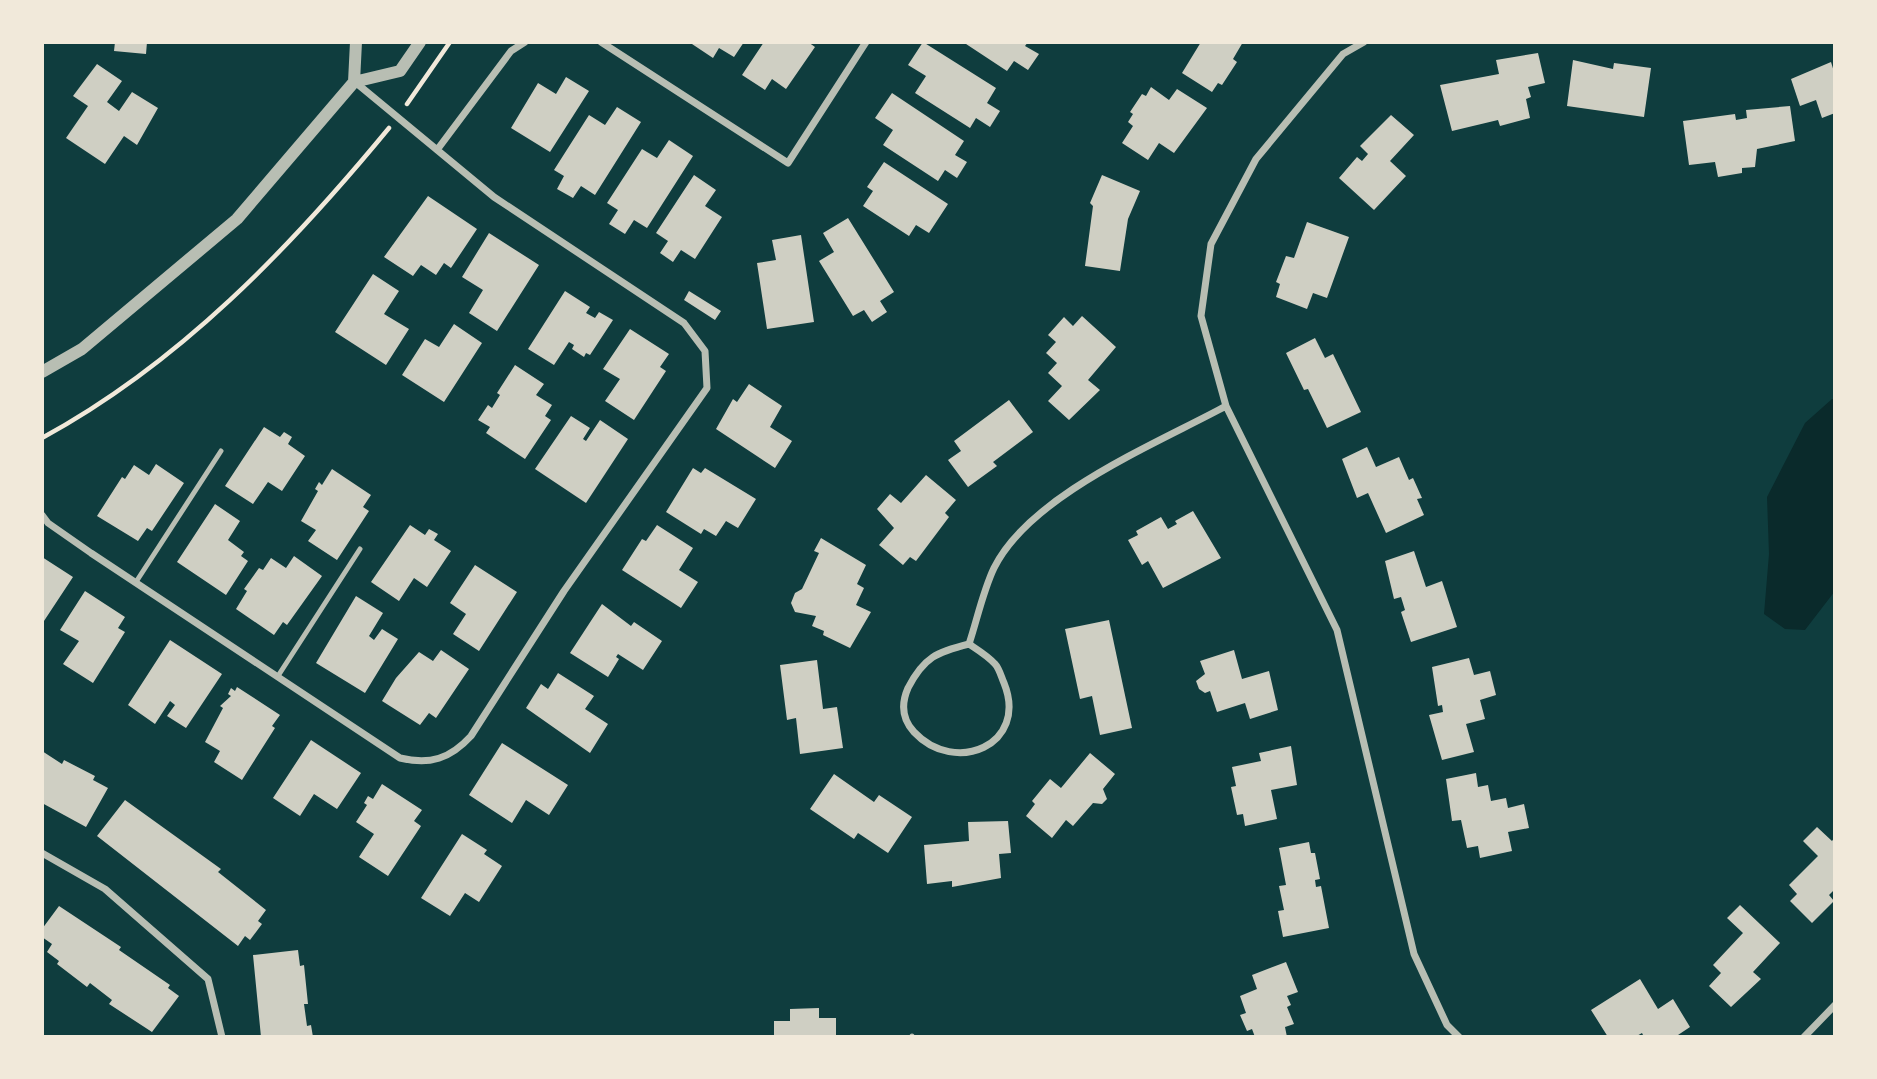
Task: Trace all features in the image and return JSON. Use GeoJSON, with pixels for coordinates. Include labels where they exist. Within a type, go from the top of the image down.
{"type":"FeatureCollection","features":[{"type":"Feature","properties":{"kind":"street"},"geometry":{"type":"LineString","coordinates":[[354,82],[356,42]]}},
{"type":"Feature","properties":{"kind":"street"},"geometry":{"type":"LineString","coordinates":[[42,372],[82,349],[237,219],[354,82],[400,71],[420,42]]}},
{"type":"Feature","properties":{"kind":"street"},"geometry":{"type":"LineString","coordinates":[[437,150],[511,51],[525,42]]}},
{"type":"Feature","properties":{"kind":"street"},"geometry":{"type":"LineString","coordinates":[[601,42],[789,163],[866,42]]}},
{"type":"Feature","properties":{"kind":"street"},"geometry":{"type":"LineString","coordinates":[[1364,42],[1343,54],[1256,159],[1211,244],[1201,316],[1226,406],[1337,630],[1414,954],[1447,1025],[1459,1037]]}},
{"type":"Feature","properties":{"kind":"street"},"geometry":{"type":"LineString","coordinates":[[42,514],[48,523],[400,758],[416,762],[437,760],[456,752],[471,736],[564,591],[707,388],[705,351],[684,323],[494,197],[354,82]]}},
{"type":"Feature","properties":{"kind":"street"},"geometry":{"type":"LineString","coordinates":[[969,644],[994,568],[1021,528],[1066,493],[1226,406]]}},
{"type":"Feature","properties":{"kind":"street"},"geometry":{"type":"LineString","coordinates":[[969,644],[997,665],[1009,695],[1007,725],[991,744],[968,753],[943,752],[922,741],[905,723],[903,699],[916,673],[936,652],[969,644]]}},
{"type":"Feature","properties":{"kind":"street"},"geometry":{"type":"LineString","coordinates":[[42,853],[105,889],[208,979],[222,1037]]}},
{"type":"Feature","properties":{"kind":"street"},"geometry":{"type":"LineString","coordinates":[[1804,1037],[1835,1005]]}},
{"type":"Feature","properties":{"kind":"lane"},"geometry":{"type":"LineString","coordinates":[[136,582],[221,451]]}},
{"type":"Feature","properties":{"kind":"lane"},"geometry":{"type":"LineString","coordinates":[[278,677],[360,549]]}},
{"type":"Feature","properties":{"kind":"path"},"geometry":{"type":"LineString","coordinates":[[42,438],[85,414],[161,358],[239,293],[305,228],[397,118],[450,42]]}},
{"type":"Feature","properties":{"kind":"water"},"geometry":{"type":"Polygon","coordinates":[[[1835,399],[1835,591],[1805,630],[1785,629],[1764,614],[1769,554],[1767,497],[1805,423],[1835,399]]]}},
{"type":"Feature","properties":{"kind":"building"},"geometry":{"type":"Polygon","coordinates":[[[115,42],[147,42],[146,54],[114,51],[115,42]]]}},
{"type":"Feature","properties":{"kind":"building"},"geometry":{"type":"Polygon","coordinates":[[[689,42],[744,42],[734,57],[719,48],[713,58],[689,42]]]}},
{"type":"Feature","properties":{"kind":"building"},"geometry":{"type":"Polygon","coordinates":[[[764,42],[808,42],[815,47],[786,89],[772,79],[765,90],[742,75],[764,42]]]}},
{"type":"Feature","properties":{"kind":"building"},"geometry":{"type":"Polygon","coordinates":[[[923,42],[996,88],[987,103],[1000,111],[990,127],[976,118],[970,128],[915,93],[926,76],[908,65],[923,42]]]}},
{"type":"Feature","properties":{"kind":"building"},"geometry":{"type":"Polygon","coordinates":[[[963,42],[1028,42],[1025,46],[1039,54],[1028,70],[1014,61],[1007,71],[963,42]]]}},
{"type":"Feature","properties":{"kind":"building"},"geometry":{"type":"Polygon","coordinates":[[[1201,42],[1243,42],[1233,59],[1237,62],[1222,85],[1218,83],[1212,92],[1182,73],[1201,42]]]}},
{"type":"Feature","properties":{"kind":"building"},"geometry":{"type":"Polygon","coordinates":[[[1538,53],[1545,83],[1528,87],[1531,97],[1526,99],[1530,118],[1500,126],[1498,120],[1452,131],[1440,85],[1499,74],[1496,60],[1538,53]]]}},
{"type":"Feature","properties":{"kind":"building"},"geometry":{"type":"Polygon","coordinates":[[[1573,60],[1613,69],[1614,63],[1651,68],[1644,117],[1567,106],[1573,60]]]}},
{"type":"Feature","properties":{"kind":"building"},"geometry":{"type":"Polygon","coordinates":[[[1831,62],[1835,75],[1835,113],[1822,118],[1816,100],[1800,106],[1791,79],[1831,62]]]}},
{"type":"Feature","properties":{"kind":"building"},"geometry":{"type":"Polygon","coordinates":[[[97,64],[122,81],[107,102],[119,111],[132,92],[158,108],[137,145],[124,136],[105,164],[66,138],[88,106],[73,96],[97,64]]]}},
{"type":"Feature","properties":{"kind":"building"},"geometry":{"type":"Polygon","coordinates":[[[566,77],[589,91],[550,152],[511,128],[538,83],[556,94],[566,77]]]}},
{"type":"Feature","properties":{"kind":"building"},"geometry":{"type":"Polygon","coordinates":[[[1151,87],[1169,100],[1177,89],[1207,108],[1174,153],[1159,143],[1148,160],[1122,143],[1133,126],[1128,122],[1133,114],[1130,112],[1142,94],[1146,96],[1151,87]]]}},
{"type":"Feature","properties":{"kind":"building"},"geometry":{"type":"Polygon","coordinates":[[[892,93],[964,141],[955,155],[967,162],[957,178],[945,170],[938,181],[883,145],[893,130],[875,118],[892,93]]]}},
{"type":"Feature","properties":{"kind":"building"},"geometry":{"type":"Polygon","coordinates":[[[1790,106],[1795,141],[1757,149],[1755,167],[1742,168],[1742,173],[1718,177],[1715,162],[1689,165],[1683,121],[1735,114],[1736,120],[1747,118],[1746,110],[1790,106]]]}},
{"type":"Feature","properties":{"kind":"building"},"geometry":{"type":"Polygon","coordinates":[[[617,107],[641,122],[595,195],[581,186],[573,198],[557,189],[564,176],[554,170],[589,115],[605,125],[617,107]]]}},
{"type":"Feature","properties":{"kind":"building"},"geometry":{"type":"Polygon","coordinates":[[[1391,115],[1414,135],[1390,161],[1406,176],[1374,210],[1339,178],[1357,157],[1362,161],[1368,154],[1360,146],[1391,115]]]}},
{"type":"Feature","properties":{"kind":"building"},"geometry":{"type":"Polygon","coordinates":[[[669,140],[693,156],[647,228],[634,220],[625,234],[609,224],[618,210],[607,203],[642,149],[657,158],[669,140]]]}},
{"type":"Feature","properties":{"kind":"building"},"geometry":{"type":"Polygon","coordinates":[[[884,162],[948,204],[929,233],[916,225],[909,236],[863,206],[873,191],[867,187],[884,162]]]}},
{"type":"Feature","properties":{"kind":"building"},"geometry":{"type":"Polygon","coordinates":[[[694,175],[716,190],[705,206],[722,217],[695,259],[681,250],[673,262],[660,253],[668,241],[656,233],[694,175]]]}},
{"type":"Feature","properties":{"kind":"building"},"geometry":{"type":"Polygon","coordinates":[[[1102,175],[1140,191],[1128,219],[1120,271],[1085,266],[1093,206],[1090,203],[1102,175]]]}},
{"type":"Feature","properties":{"kind":"building"},"geometry":{"type":"Polygon","coordinates":[[[428,196],[477,229],[451,268],[444,263],[436,275],[421,265],[413,276],[384,257],[428,196]]]}},
{"type":"Feature","properties":{"kind":"building"},"geometry":{"type":"Polygon","coordinates":[[[848,218],[894,292],[880,301],[887,312],[872,322],[864,310],[853,316],[819,261],[834,252],[823,233],[848,218]]]}},
{"type":"Feature","properties":{"kind":"building"},"geometry":{"type":"Polygon","coordinates":[[[1307,222],[1349,237],[1327,298],[1313,293],[1307,309],[1276,297],[1280,284],[1276,282],[1286,256],[1294,258],[1307,222]]]}},
{"type":"Feature","properties":{"kind":"building"},"geometry":{"type":"Polygon","coordinates":[[[489,233],[539,265],[497,331],[469,313],[483,290],[462,277],[489,233]]]}},
{"type":"Feature","properties":{"kind":"building"},"geometry":{"type":"Polygon","coordinates":[[[801,235],[814,322],[767,329],[757,263],[776,260],[772,240],[801,235]]]}},
{"type":"Feature","properties":{"kind":"building"},"geometry":{"type":"Polygon","coordinates":[[[373,274],[399,291],[384,314],[409,329],[386,365],[335,332],[373,274]]]}},
{"type":"Feature","properties":{"kind":"building"},"geometry":{"type":"Polygon","coordinates":[[[565,291],[590,307],[586,313],[595,318],[599,312],[613,320],[590,355],[586,353],[584,357],[572,349],[574,345],[569,342],[554,365],[528,349],[565,291]]]}},
{"type":"Feature","properties":{"kind":"building"},"geometry":{"type":"Polygon","coordinates":[[[689,291],[721,311],[715,320],[684,300],[689,291]]]}},
{"type":"Feature","properties":{"kind":"building"},"geometry":{"type":"Polygon","coordinates":[[[1082,316],[1116,347],[1088,380],[1100,390],[1069,420],[1048,401],[1062,386],[1048,373],[1057,363],[1046,353],[1056,342],[1048,335],[1064,317],[1073,326],[1082,316]]]}},
{"type":"Feature","properties":{"kind":"building"},"geometry":{"type":"Polygon","coordinates":[[[454,324],[482,343],[444,402],[402,375],[425,339],[439,347],[454,324]]]}},
{"type":"Feature","properties":{"kind":"building"},"geometry":{"type":"Polygon","coordinates":[[[630,329],[669,354],[660,367],[666,371],[634,420],[605,401],[620,379],[603,369],[630,329]]]}},
{"type":"Feature","properties":{"kind":"building"},"geometry":{"type":"Polygon","coordinates":[[[1315,338],[1325,358],[1333,354],[1361,412],[1327,428],[1286,353],[1315,338]]]}},
{"type":"Feature","properties":{"kind":"building"},"geometry":{"type":"Polygon","coordinates":[[[515,365],[544,384],[536,395],[552,405],[545,416],[551,420],[525,459],[486,433],[490,427],[478,420],[488,405],[492,408],[500,395],[497,393],[515,365]]]}},
{"type":"Feature","properties":{"kind":"building"},"geometry":{"type":"Polygon","coordinates":[[[749,384],[782,406],[770,427],[792,441],[775,468],[716,429],[733,399],[737,402],[749,384]]]}},
{"type":"Feature","properties":{"kind":"building"},"geometry":{"type":"Polygon","coordinates":[[[1009,400],[1033,432],[993,462],[997,466],[968,487],[948,460],[961,451],[954,441],[1009,400]]]}},
{"type":"Feature","properties":{"kind":"building"},"geometry":{"type":"Polygon","coordinates":[[[571,416],[590,428],[583,439],[586,441],[600,420],[628,439],[586,503],[535,469],[571,416]]]}},
{"type":"Feature","properties":{"kind":"building"},"geometry":{"type":"Polygon","coordinates":[[[264,427],[280,437],[284,432],[292,437],[288,444],[305,456],[282,491],[268,482],[253,504],[225,486],[264,427]]]}},
{"type":"Feature","properties":{"kind":"building"},"geometry":{"type":"Polygon","coordinates":[[[1367,447],[1376,467],[1399,457],[1409,480],[1413,478],[1422,498],[1417,499],[1424,515],[1386,533],[1368,493],[1357,498],[1342,459],[1367,447]]]}},
{"type":"Feature","properties":{"kind":"building"},"geometry":{"type":"Polygon","coordinates":[[[156,464],[184,483],[152,531],[147,528],[138,541],[97,516],[122,477],[125,479],[134,465],[149,475],[156,464]]]}},
{"type":"Feature","properties":{"kind":"building"},"geometry":{"type":"Polygon","coordinates":[[[693,468],[701,473],[705,468],[756,499],[738,528],[726,521],[716,536],[704,529],[701,534],[666,512],[693,468]]]}},
{"type":"Feature","properties":{"kind":"building"},"geometry":{"type":"Polygon","coordinates":[[[332,469],[371,495],[363,507],[369,511],[337,560],[308,541],[316,530],[301,521],[318,491],[315,489],[319,482],[322,485],[332,469]]]}},
{"type":"Feature","properties":{"kind":"building"},"geometry":{"type":"Polygon","coordinates":[[[926,475],[956,500],[945,513],[949,517],[916,561],[910,557],[903,565],[879,545],[894,528],[877,509],[890,494],[901,503],[926,475]]]}},
{"type":"Feature","properties":{"kind":"building"},"geometry":{"type":"Polygon","coordinates":[[[215,504],[240,521],[228,540],[244,552],[241,556],[248,561],[226,595],[177,562],[215,504]]]}},
{"type":"Feature","properties":{"kind":"building"},"geometry":{"type":"Polygon","coordinates":[[[1193,511],[1221,558],[1163,588],[1148,561],[1142,565],[1128,540],[1138,535],[1136,531],[1161,517],[1168,529],[1177,524],[1175,521],[1193,511]]]}},
{"type":"Feature","properties":{"kind":"building"},"geometry":{"type":"Polygon","coordinates":[[[410,525],[425,535],[429,529],[438,534],[434,540],[451,551],[427,587],[414,578],[399,601],[371,582],[410,525]]]}},
{"type":"Feature","properties":{"kind":"building"},"geometry":{"type":"Polygon","coordinates":[[[657,525],[693,548],[679,570],[698,582],[681,608],[622,570],[642,539],[646,541],[657,525]]]}},
{"type":"Feature","properties":{"kind":"building"},"geometry":{"type":"Polygon","coordinates":[[[821,538],[866,565],[857,584],[864,588],[856,605],[871,612],[850,648],[823,635],[824,631],[812,626],[816,616],[795,612],[791,603],[795,593],[802,589],[819,553],[814,551],[821,538]]]}},
{"type":"Feature","properties":{"kind":"building"},"geometry":{"type":"Polygon","coordinates":[[[1414,551],[1426,587],[1442,581],[1457,627],[1411,642],[1401,612],[1405,610],[1401,597],[1394,599],[1385,561],[1414,551]]]}},
{"type":"Feature","properties":{"kind":"building"},"geometry":{"type":"Polygon","coordinates":[[[294,556],[322,576],[287,625],[283,622],[274,635],[236,609],[247,591],[244,589],[259,568],[263,570],[271,558],[286,568],[294,556]]]}},
{"type":"Feature","properties":{"kind":"building"},"geometry":{"type":"Polygon","coordinates":[[[42,557],[73,577],[42,624],[42,557]]]}},
{"type":"Feature","properties":{"kind":"building"},"geometry":{"type":"Polygon","coordinates":[[[475,565],[517,592],[479,651],[453,634],[466,614],[450,603],[475,565]]]}},
{"type":"Feature","properties":{"kind":"building"},"geometry":{"type":"Polygon","coordinates":[[[85,591],[125,617],[118,628],[125,632],[93,683],[63,664],[79,641],[60,630],[85,591]]]}},
{"type":"Feature","properties":{"kind":"building"},"geometry":{"type":"Polygon","coordinates":[[[356,596],[383,613],[369,636],[374,640],[382,629],[398,639],[365,693],[316,663],[356,596]]]}},
{"type":"Feature","properties":{"kind":"building"},"geometry":{"type":"Polygon","coordinates":[[[602,604],[631,626],[634,622],[662,641],[643,670],[618,654],[616,657],[619,659],[608,677],[570,653],[602,604]]]}},
{"type":"Feature","properties":{"kind":"building"},"geometry":{"type":"Polygon","coordinates":[[[1109,620],[1132,728],[1100,735],[1092,696],[1080,699],[1065,629],[1109,620]]]}},
{"type":"Feature","properties":{"kind":"building"},"geometry":{"type":"Polygon","coordinates":[[[170,640],[222,674],[186,728],[167,716],[175,705],[170,701],[155,724],[128,705],[170,640]]]}},
{"type":"Feature","properties":{"kind":"building"},"geometry":{"type":"Polygon","coordinates":[[[441,650],[469,669],[436,718],[429,713],[420,725],[382,701],[396,678],[419,652],[433,661],[441,650]]]}},
{"type":"Feature","properties":{"kind":"building"},"geometry":{"type":"Polygon","coordinates":[[[1234,650],[1242,679],[1269,671],[1278,710],[1250,719],[1245,703],[1217,712],[1210,691],[1205,693],[1199,689],[1196,681],[1205,674],[1200,661],[1234,650]]]}},
{"type":"Feature","properties":{"kind":"building"},"geometry":{"type":"Polygon","coordinates":[[[1469,658],[1474,675],[1490,671],[1496,695],[1480,700],[1485,719],[1466,724],[1474,752],[1442,760],[1429,715],[1443,712],[1442,705],[1438,706],[1432,667],[1469,658]]]}},
{"type":"Feature","properties":{"kind":"building"},"geometry":{"type":"Polygon","coordinates":[[[817,660],[823,709],[837,707],[843,748],[800,754],[796,718],[787,720],[780,665],[817,660]]]}},
{"type":"Feature","properties":{"kind":"building"},"geometry":{"type":"Polygon","coordinates":[[[558,673],[594,696],[585,709],[608,724],[590,753],[526,708],[541,684],[548,689],[558,673]]]}},
{"type":"Feature","properties":{"kind":"building"},"geometry":{"type":"Polygon","coordinates":[[[237,687],[280,715],[272,726],[275,728],[242,780],[214,762],[220,751],[205,742],[223,708],[220,706],[231,696],[228,694],[231,688],[235,691],[237,687]]]}},
{"type":"Feature","properties":{"kind":"building"},"geometry":{"type":"Polygon","coordinates":[[[311,740],[361,773],[337,809],[314,794],[300,816],[273,798],[311,740]]]}},
{"type":"Feature","properties":{"kind":"building"},"geometry":{"type":"Polygon","coordinates":[[[502,743],[568,785],[549,815],[526,800],[512,823],[469,795],[502,743]]]}},
{"type":"Feature","properties":{"kind":"building"},"geometry":{"type":"Polygon","coordinates":[[[1291,746],[1297,785],[1271,790],[1277,819],[1245,826],[1243,814],[1237,815],[1231,787],[1236,786],[1232,767],[1261,761],[1259,753],[1291,746]]]}},
{"type":"Feature","properties":{"kind":"building"},"geometry":{"type":"Polygon","coordinates":[[[42,751],[62,764],[64,760],[95,776],[93,780],[108,788],[86,827],[42,803],[42,751]]]}},
{"type":"Feature","properties":{"kind":"building"},"geometry":{"type":"Polygon","coordinates":[[[1090,753],[1115,774],[1103,789],[1107,799],[1102,804],[1093,803],[1073,826],[1066,820],[1052,838],[1026,816],[1035,804],[1032,801],[1050,779],[1061,788],[1090,753]]]}},
{"type":"Feature","properties":{"kind":"building"},"geometry":{"type":"Polygon","coordinates":[[[1476,773],[1478,787],[1488,785],[1491,801],[1506,798],[1508,808],[1524,804],[1529,828],[1508,832],[1512,851],[1480,858],[1478,846],[1467,848],[1461,820],[1452,821],[1446,779],[1476,773]]]}},
{"type":"Feature","properties":{"kind":"building"},"geometry":{"type":"Polygon","coordinates":[[[834,774],[874,802],[879,795],[912,817],[888,853],[858,833],[854,839],[810,809],[834,774]]]}},
{"type":"Feature","properties":{"kind":"building"},"geometry":{"type":"Polygon","coordinates":[[[382,784],[422,810],[414,821],[421,826],[388,876],[359,857],[374,834],[356,822],[367,805],[364,803],[368,796],[373,799],[382,784]]]}},
{"type":"Feature","properties":{"kind":"building"},"geometry":{"type":"Polygon","coordinates":[[[125,800],[221,869],[218,872],[266,910],[258,921],[262,924],[250,940],[245,936],[238,946],[97,836],[125,800]]]}},
{"type":"Feature","properties":{"kind":"building"},"geometry":{"type":"Polygon","coordinates":[[[1008,821],[1011,853],[999,854],[1001,878],[952,887],[952,881],[927,884],[924,845],[969,841],[968,822],[1008,821]]]}},
{"type":"Feature","properties":{"kind":"building"},"geometry":{"type":"Polygon","coordinates":[[[1817,827],[1832,841],[1835,837],[1835,889],[1829,895],[1834,901],[1812,923],[1790,901],[1797,894],[1789,885],[1818,856],[1803,841],[1817,827]]]}},
{"type":"Feature","properties":{"kind":"building"},"geometry":{"type":"Polygon","coordinates":[[[462,834],[487,850],[484,854],[502,866],[479,902],[465,893],[450,916],[421,898],[462,834]]]}},
{"type":"Feature","properties":{"kind":"building"},"geometry":{"type":"Polygon","coordinates":[[[1309,842],[1311,853],[1315,853],[1320,879],[1315,880],[1316,887],[1321,886],[1329,928],[1283,937],[1278,911],[1284,910],[1279,886],[1286,885],[1279,848],[1309,842]]]}},
{"type":"Feature","properties":{"kind":"building"},"geometry":{"type":"Polygon","coordinates":[[[1740,905],[1780,943],[1753,972],[1761,979],[1731,1007],[1709,986],[1721,973],[1713,965],[1743,933],[1727,918],[1740,905]]]}},
{"type":"Feature","properties":{"kind":"building"},"geometry":{"type":"Polygon","coordinates":[[[59,906],[121,947],[119,950],[170,985],[168,988],[179,996],[152,1032],[109,1004],[112,1000],[90,983],[87,987],[57,964],[59,961],[47,952],[52,944],[42,937],[42,929],[59,906]]]}},
{"type":"Feature","properties":{"kind":"building"},"geometry":{"type":"Polygon","coordinates":[[[298,950],[300,966],[304,965],[307,1026],[311,1025],[313,1037],[261,1037],[253,955],[298,950]]]}},
{"type":"Feature","properties":{"kind":"building"},"geometry":{"type":"Polygon","coordinates":[[[1286,962],[1298,992],[1287,996],[1291,1005],[1287,1007],[1294,1024],[1285,1027],[1287,1037],[1255,1037],[1252,1029],[1247,1031],[1240,1015],[1246,1013],[1240,996],[1257,989],[1252,975],[1286,962]]]}},
{"type":"Feature","properties":{"kind":"building"},"geometry":{"type":"Polygon","coordinates":[[[1640,979],[1658,1009],[1673,999],[1690,1027],[1675,1037],[1644,1037],[1642,1033],[1635,1037],[1608,1037],[1591,1010],[1640,979]]]}},
{"type":"Feature","properties":{"kind":"building"},"geometry":{"type":"Polygon","coordinates":[[[819,1008],[819,1018],[836,1018],[836,1037],[774,1037],[774,1021],[790,1021],[790,1009],[819,1008]]]}}]}
